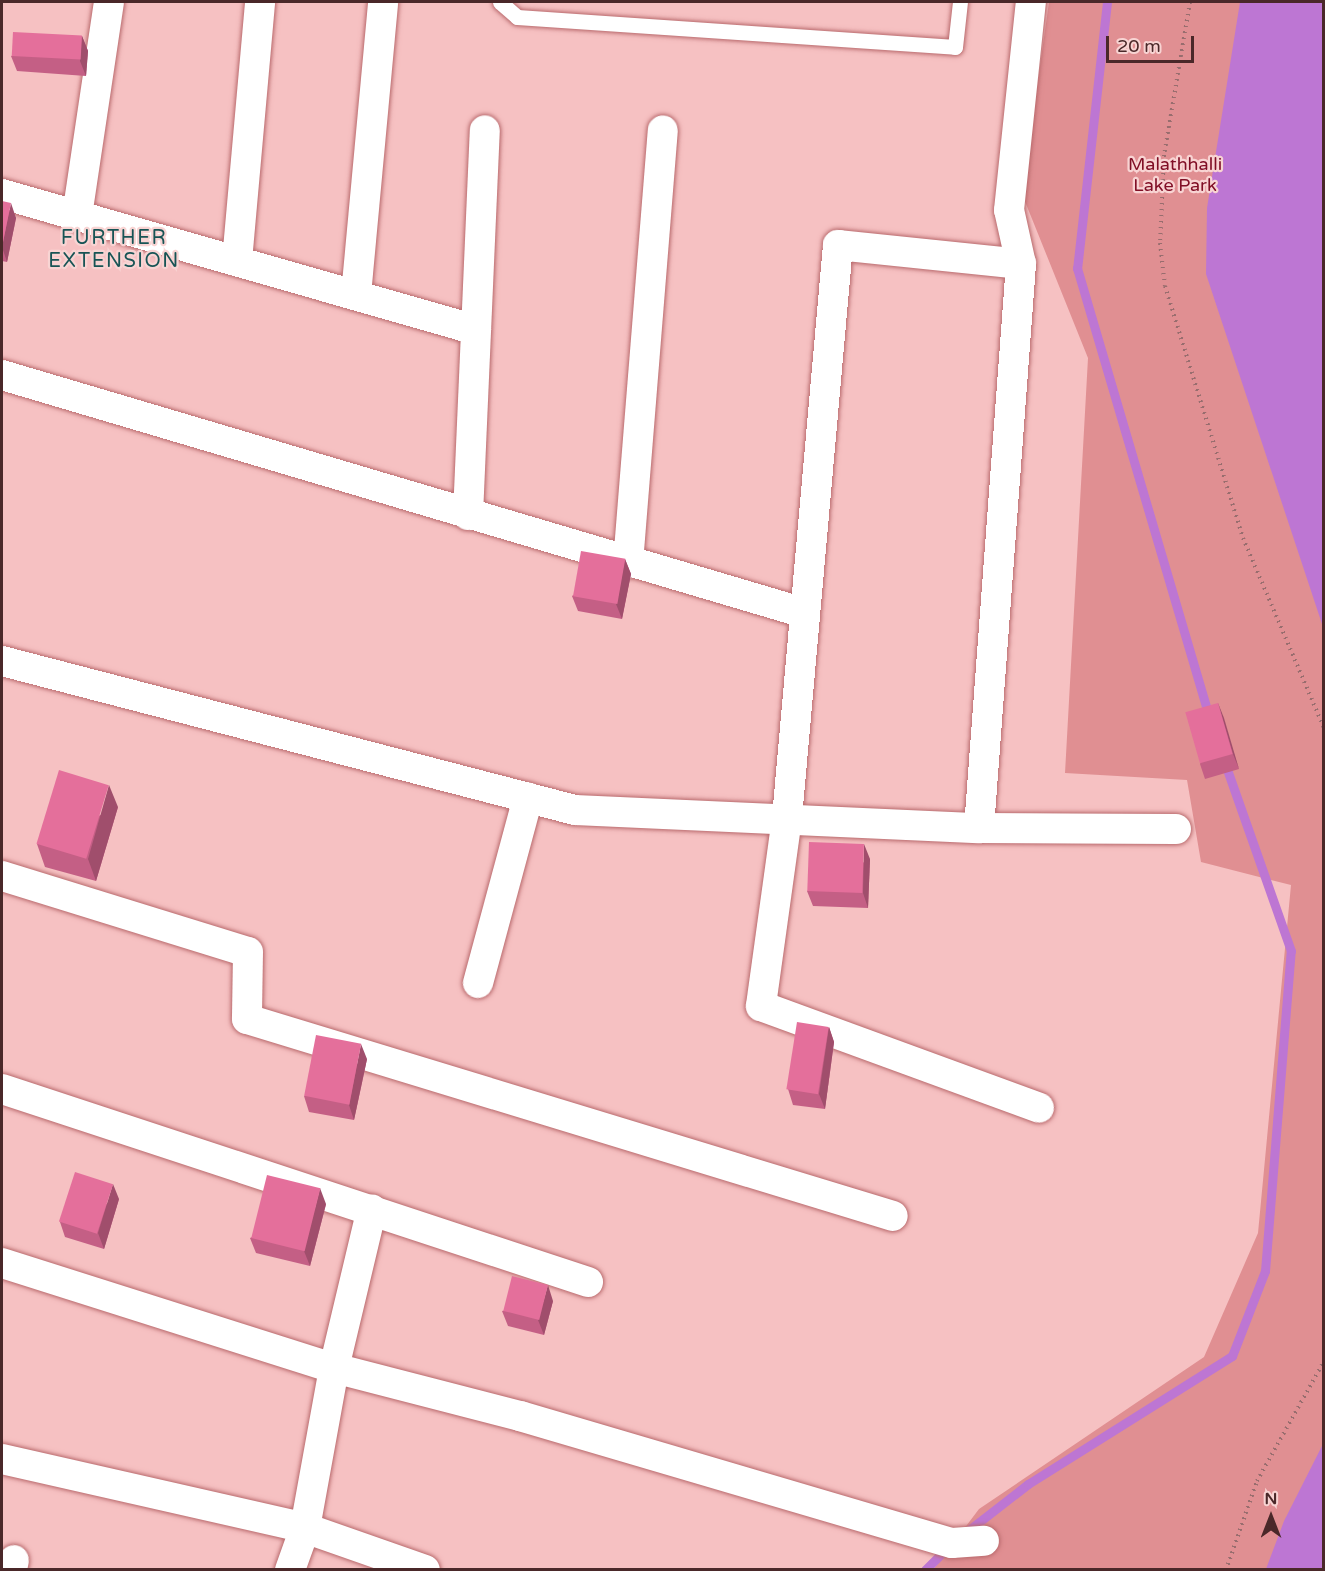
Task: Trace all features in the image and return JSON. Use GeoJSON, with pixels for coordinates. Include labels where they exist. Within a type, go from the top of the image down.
{"type":"FeatureCollection","features":[{"type":"Feature","properties":{"kind":"street"},"geometry":{"type":"LineString","coordinates":[[77,216],[109,2]]}},
{"type":"Feature","properties":{"kind":"street"},"geometry":{"type":"LineString","coordinates":[[237,261],[260,2]]}},
{"type":"Feature","properties":{"kind":"street"},"geometry":{"type":"LineString","coordinates":[[356,295],[383,2]]}},
{"type":"Feature","properties":{"kind":"street"},"geometry":{"type":"LineString","coordinates":[[979,828],[1021,264],[1008,210],[1031,2]]}},
{"type":"Feature","properties":{"kind":"street"},"geometry":{"type":"LineString","coordinates":[[468,515],[484,130]]}},
{"type":"Feature","properties":{"kind":"street"},"geometry":{"type":"LineString","coordinates":[[628,563],[663,130]]}},
{"type":"Feature","properties":{"kind":"street"},"geometry":{"type":"LineString","coordinates":[[2,194],[476,330]]}},
{"type":"Feature","properties":{"kind":"street"},"geometry":{"type":"LineString","coordinates":[[1021,264],[838,245],[801,612],[787,818],[761,1006],[1039,1108]]}},
{"type":"Feature","properties":{"kind":"street"},"geometry":{"type":"LineString","coordinates":[[2,375],[628,563],[801,612]]}},
{"type":"Feature","properties":{"kind":"street"},"geometry":{"type":"LineString","coordinates":[[2,661],[575,810],[979,828],[1176,828]]}},
{"type":"Feature","properties":{"kind":"street"},"geometry":{"type":"LineString","coordinates":[[478,983],[528,798]]}},
{"type":"Feature","properties":{"kind":"street"},"geometry":{"type":"LineString","coordinates":[[2,876],[248,952],[247,1018],[893,1216]]}},
{"type":"Feature","properties":{"kind":"street"},"geometry":{"type":"LineString","coordinates":[[2,1089],[588,1282]]}},
{"type":"Feature","properties":{"kind":"street"},"geometry":{"type":"LineString","coordinates":[[290,1569],[305,1528],[334,1368],[372,1209]]}},
{"type":"Feature","properties":{"kind":"street"},"geometry":{"type":"LineString","coordinates":[[2,1263],[334,1368],[520,1416],[952,1544],[984,1541]]}},
{"type":"Feature","properties":{"kind":"street"},"geometry":{"type":"LineString","coordinates":[[2,1459],[305,1528],[425,1569]]}},
{"type":"Feature","properties":{"kind":"lane"},"geometry":{"type":"LineString","coordinates":[[500,2],[517,17],[955,47],[960,2]]}},
{"type":"Feature","properties":{"kind":"path"},"geometry":{"type":"LineString","coordinates":[[1190,2],[1163,166],[1165,286],[1243,538],[1323,728]]}},
{"type":"Feature","properties":{"kind":"path"},"geometry":{"type":"LineString","coordinates":[[1226,1569],[1257,1481],[1323,1361]]}},
{"type":"Feature","properties":{"kind":"green space","name":"Malathhalli Lake Park"},"geometry":{"type":"Polygon","coordinates":[[[1049,2],[1323,2],[1323,1569],[933,1570],[979,1509],[1204,1357],[1258,1233],[1291,885],[1201,862],[1187,780],[1065,773],[1088,358],[1022,194],[1049,2]]]}},
{"type":"Feature","properties":{"kind":"shaded area"},"geometry":{"type":"Polygon","coordinates":[[[1240,2],[1323,2],[1323,627],[1206,274],[1207,208],[1240,2]]]}},
{"type":"Feature","properties":{"kind":"shaded area"},"geometry":{"type":"Polygon","coordinates":[[[1323,1444],[1323,1569],[1266,1569],[1284,1521],[1323,1444]]]}},
{"type":"Feature","properties":{"kind":"building"},"geometry":{"type":"Polygon","coordinates":[[[13,32],[82,36],[81,60],[12,56],[13,32]]]}},
{"type":"Feature","properties":{"kind":"building"},"geometry":{"type":"Polygon","coordinates":[[[2,201],[11,203],[2,247],[2,201]]]}},
{"type":"Feature","properties":{"kind":"building"},"geometry":{"type":"Polygon","coordinates":[[[581,551],[625,559],[617,604],[573,596],[581,551]]]}},
{"type":"Feature","properties":{"kind":"building"},"geometry":{"type":"Polygon","coordinates":[[[1218,703],[1233,754],[1200,763],[1185,712],[1218,703]]]}},
{"type":"Feature","properties":{"kind":"building"},"geometry":{"type":"Polygon","coordinates":[[[59,770],[109,785],[86,859],[36,844],[59,770]]]}},
{"type":"Feature","properties":{"kind":"building"},"geometry":{"type":"Polygon","coordinates":[[[809,842],[864,844],[862,893],[807,891],[809,842]]]}},
{"type":"Feature","properties":{"kind":"building"},"geometry":{"type":"Polygon","coordinates":[[[797,1022],[829,1027],[818,1094],[786,1089],[797,1022]]]}},
{"type":"Feature","properties":{"kind":"building"},"geometry":{"type":"Polygon","coordinates":[[[316,1035],[361,1044],[349,1105],[304,1096],[316,1035]]]}},
{"type":"Feature","properties":{"kind":"building"},"geometry":{"type":"Polygon","coordinates":[[[75,1172],[113,1184],[97,1234],[59,1221],[75,1172]]]}},
{"type":"Feature","properties":{"kind":"building"},"geometry":{"type":"Polygon","coordinates":[[[267,1175],[320,1188],[305,1251],[251,1238],[267,1175]]]}},
{"type":"Feature","properties":{"kind":"building"},"geometry":{"type":"Polygon","coordinates":[[[512,1276],[548,1285],[539,1320],[503,1311],[512,1276]]]}},
{"type":"Feature","properties":{"kind":"waterway"},"geometry":{"type":"LineString","coordinates":[[1107,2],[1077,268],[1209,716]]}},
{"type":"Feature","properties":{"kind":"waterway"},"geometry":{"type":"LineString","coordinates":[[965,1533],[1028,1484],[1232,1356],[1265,1271],[1291,951],[1224,761]]}},
{"type":"Feature","properties":{"kind":"waterway"},"geometry":{"type":"LineString","coordinates":[[925,1570],[948,1547]]}},
{"type":"Feature","properties":{"kind":"district","name":"FURTHER EXTENSION"},"geometry":{"type":"Point","coordinates":[114,250]}}]}
